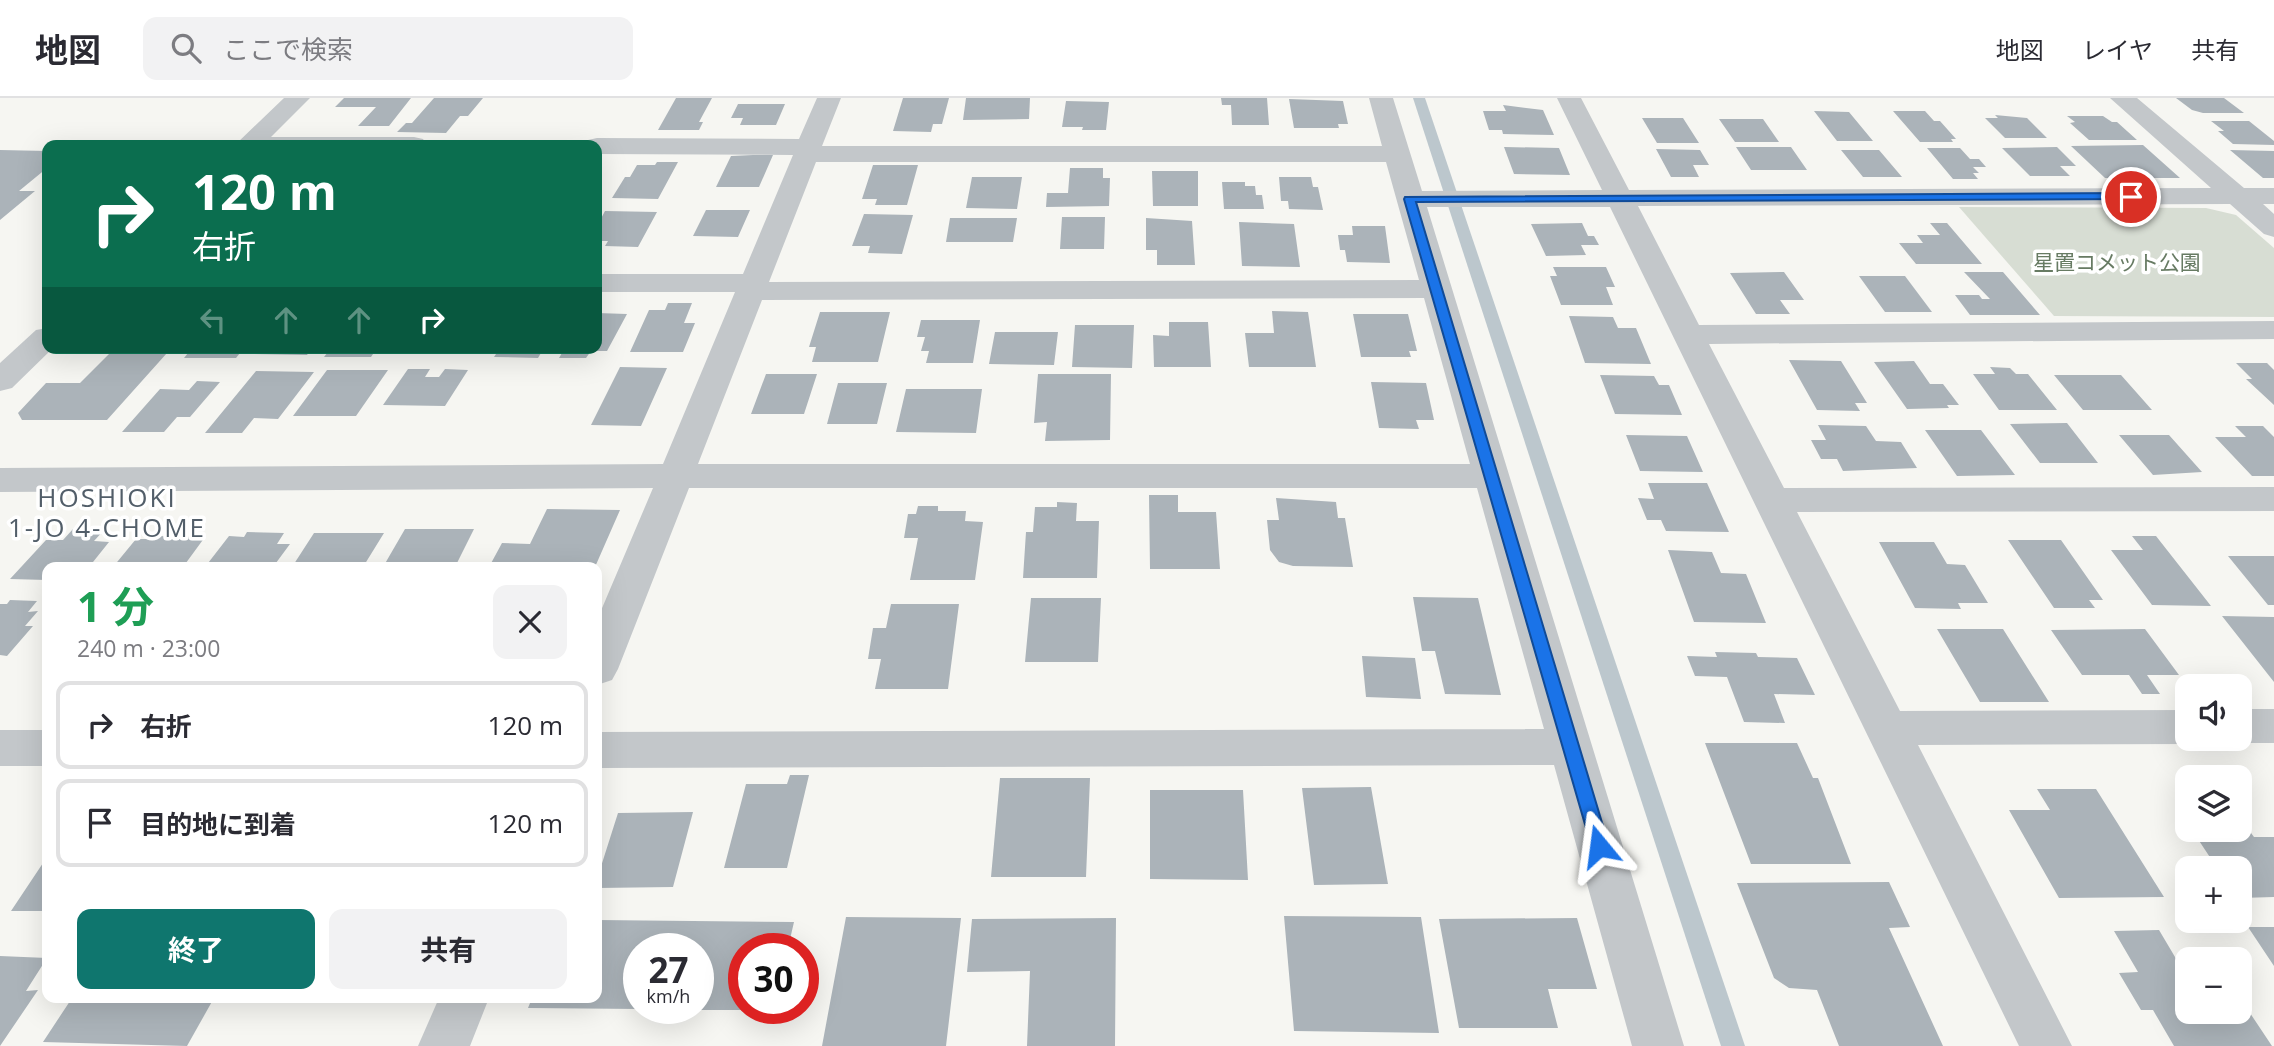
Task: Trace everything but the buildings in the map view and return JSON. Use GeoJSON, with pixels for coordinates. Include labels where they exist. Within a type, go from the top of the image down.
{"type":"FeatureCollection","features":[{"type":"Feature","properties":{"kind":"street"},"geometry":{"type":"LineString","coordinates":[[253,140],[298,98]]}},
{"type":"Feature","properties":{"kind":"street"},"geometry":{"type":"LineString","coordinates":[[602,657],[829,98]]}},
{"type":"Feature","properties":{"kind":"street"},"geometry":{"type":"LineString","coordinates":[[1381,98],[1397,154],[1422,199],[1436,289],[1658,1046]]}},
{"type":"Feature","properties":{"kind":"street"},"geometry":{"type":"LineString","coordinates":[[1569,98],[1888,727],[2046,1046]]}},
{"type":"Feature","properties":{"kind":"street"},"geometry":{"type":"LineString","coordinates":[[2122,98],[2274,228]]}},
{"type":"Feature","properties":{"kind":"street"},"geometry":{"type":"LineString","coordinates":[[602,146],[1397,154]]}},
{"type":"Feature","properties":{"kind":"street"},"geometry":{"type":"LineString","coordinates":[[1422,199],[2274,196]]}},
{"type":"Feature","properties":{"kind":"street"},"geometry":{"type":"LineString","coordinates":[[602,283],[752,287],[1436,289]]}},
{"type":"Feature","properties":{"kind":"street"},"geometry":{"type":"LineString","coordinates":[[1688,335],[2274,330]]}},
{"type":"Feature","properties":{"kind":"street"},"geometry":{"type":"LineString","coordinates":[[0,382],[42,342]]}},
{"type":"Feature","properties":{"kind":"street"},"geometry":{"type":"LineString","coordinates":[[0,480],[676,476],[1492,476]]}},
{"type":"Feature","properties":{"kind":"street"},"geometry":{"type":"LineString","coordinates":[[1772,500],[2274,499]]}},
{"type":"Feature","properties":{"kind":"street"},"geometry":{"type":"LineString","coordinates":[[2252,726],[2274,726]]}},
{"type":"Feature","properties":{"kind":"street"},"geometry":{"type":"LineString","coordinates":[[1888,727],[2175,727]]}},
{"type":"Feature","properties":{"kind":"street"},"geometry":{"type":"LineString","coordinates":[[602,750],[1570,747]]}},
{"type":"Feature","properties":{"kind":"street"},"geometry":{"type":"LineString","coordinates":[[0,748],[42,748]]}},
{"type":"Feature","properties":{"kind":"street"},"geometry":{"type":"LineString","coordinates":[[444,1046],[462,1003]]}},
{"type":"Feature","properties":{"kind":"green space","name":"星置コメット公園"},"geometry":{"type":"Polygon","coordinates":[[[1959,207],[2206,208],[2236,215],[2274,248],[2274,317],[2054,316],[1959,207]]]}},
{"type":"Feature","properties":{"kind":"waterway"},"geometry":{"type":"LineString","coordinates":[[1419,98],[1733,1046]]}},
{"type":"Feature","properties":{"kind":"district","name":"HOSHIOKI 1-JO 4-CHOME"},"geometry":{"type":"Point","coordinates":[107,512]}},
{"type":"Feature","properties":{"kind":"route"},"geometry":{"type":"LineString","coordinates":[[1599,846],[1409,199],[2131,197]]}}]}
